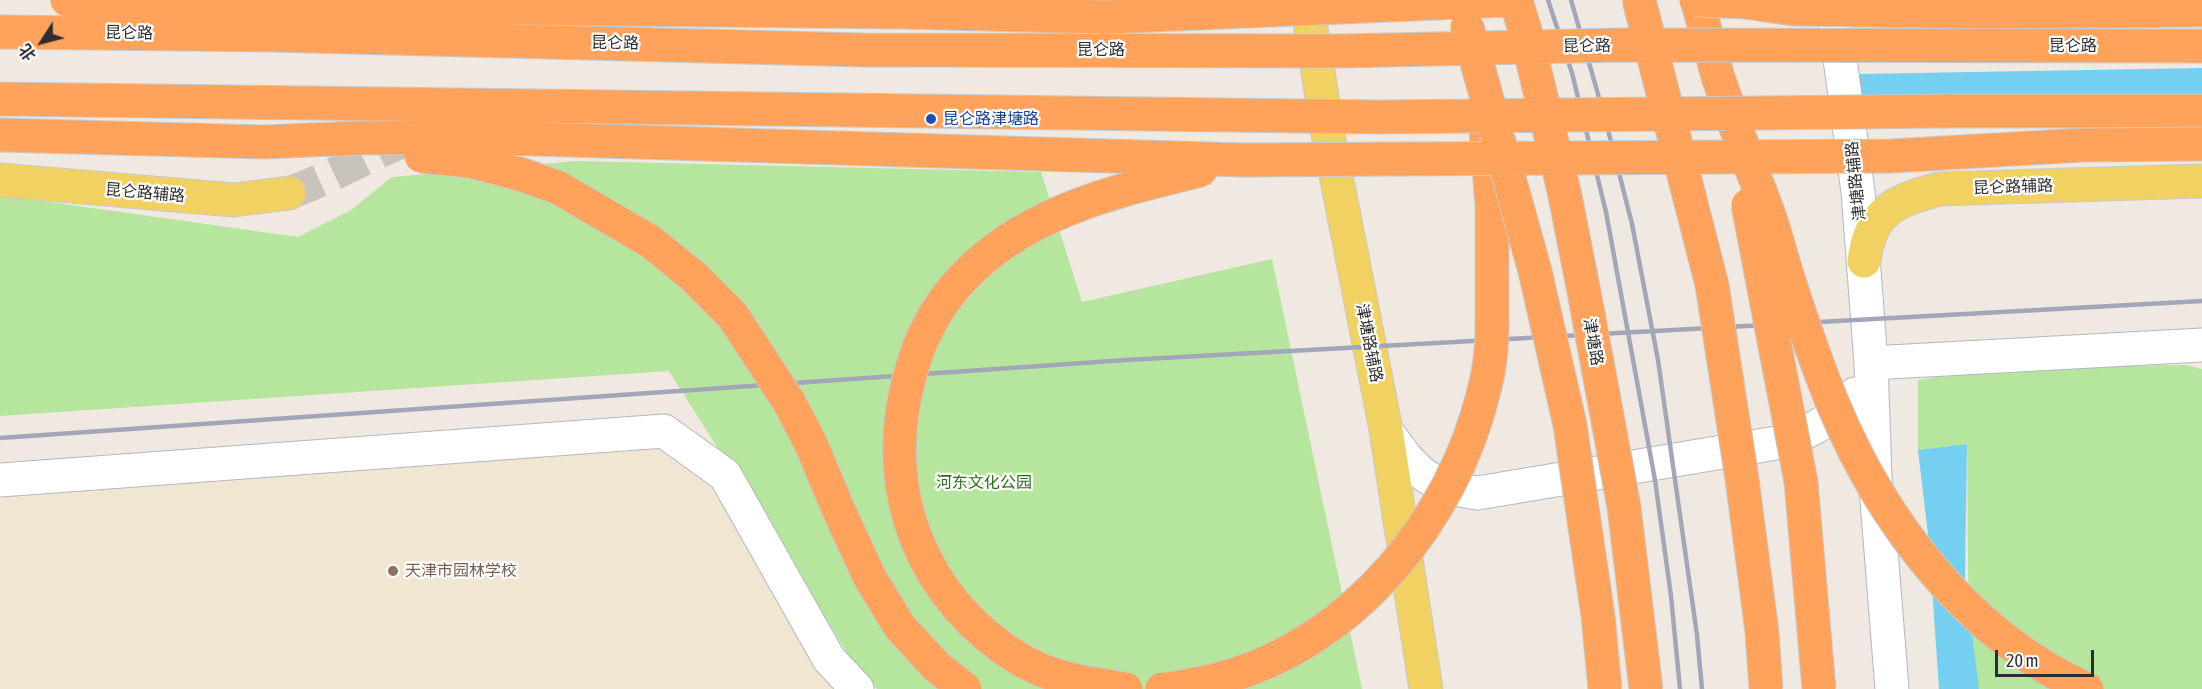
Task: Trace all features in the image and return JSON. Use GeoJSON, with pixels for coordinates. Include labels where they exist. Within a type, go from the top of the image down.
{"type":"FeatureCollection","features":[{"type":"Feature","properties":{"kind":"highway"},"geometry":{"type":"LineString","coordinates":[[67,0],[134,4],[780,10],[1106,17],[1508,0]]}},
{"type":"Feature","properties":{"kind":"highway"},"geometry":{"type":"LineString","coordinates":[[1172,0],[1303,8]]}},
{"type":"Feature","properties":{"kind":"highway"},"geometry":{"type":"LineString","coordinates":[[1458,0],[1481,73],[1535,271],[1570,425],[1598,616],[1605,689]]}},
{"type":"Feature","properties":{"kind":"highway","name":"津塘路"},"geometry":{"type":"LineString","coordinates":[[1516,0],[1564,191],[1584,292],[1624,507],[1646,689]]}},
{"type":"Feature","properties":{"kind":"highway"},"geometry":{"type":"LineString","coordinates":[[1639,0],[1712,285],[1742,479],[1762,632],[1766,689]]}},
{"type":"Feature","properties":{"kind":"highway"},"geometry":{"type":"LineString","coordinates":[[2087,689],[2018,649],[1984,624],[1944,582],[1889,513],[1833,404],[1789,283],[1769,216],[1718,77],[1696,0],[1745,2],[1793,9],[1985,12],[2202,10]]}},
{"type":"Feature","properties":{"kind":"highway"},"geometry":{"type":"LineString","coordinates":[[1718,77],[1721,0]]}},
{"type":"Feature","properties":{"kind":"highway"},"geometry":{"type":"LineString","coordinates":[[1793,9],[1884,0]]}},
{"type":"Feature","properties":{"kind":"highway","name":"昆仑路"},"geometry":{"type":"LineString","coordinates":[[0,32],[270,35],[875,50],[1342,51],[1621,45],[2202,46]]}},
{"type":"Feature","properties":{"kind":"highway"},"geometry":{"type":"LineString","coordinates":[[1162,689],[1224,678],[1251,670],[1299,646],[1325,629],[1372,590],[1393,567],[1424,526],[1452,477],[1472,429],[1492,356],[1492,206],[1481,73]]}},
{"type":"Feature","properties":{"kind":"highway"},"geometry":{"type":"LineString","coordinates":[[0,99],[1379,117],[1935,111],[2202,111]]}},
{"type":"Feature","properties":{"kind":"highway"},"geometry":{"type":"LineString","coordinates":[[1737,131],[1752,232],[1801,482],[1819,689]]}},
{"type":"Feature","properties":{"kind":"highway"},"geometry":{"type":"LineString","coordinates":[[0,135],[264,142],[471,161],[523,175],[559,188],[651,242],[693,276],[733,316],[789,402],[811,444],[870,578],[900,627],[937,667],[966,689]]}},
{"type":"Feature","properties":{"kind":"highway"},"geometry":{"type":"LineString","coordinates":[[264,142],[467,137],[1243,160],[1891,156],[2084,145],[2202,144]]}},
{"type":"Feature","properties":{"kind":"highway"},"geometry":{"type":"LineString","coordinates":[[2084,145],[2202,160]]}},
{"type":"Feature","properties":{"kind":"highway"},"geometry":{"type":"LineString","coordinates":[[1125,689],[1058,676],[1023,661],[996,643],[956,605],[927,562],[905,504],[898,465],[902,407],[921,338],[939,308],[962,280],[991,252],[1035,224],[1086,201],[1243,160]]}},
{"type":"Feature","properties":{"kind":"main road","name":"津塘路辅路"},"geometry":{"type":"LineString","coordinates":[[1303,8],[1386,430],[1426,689]]}},
{"type":"Feature","properties":{"kind":"main road","name":"昆仑路辅路"},"geometry":{"type":"LineString","coordinates":[[0,180],[234,201],[289,193]]}},
{"type":"Feature","properties":{"kind":"main road","name":"昆仑路辅路"},"geometry":{"type":"LineString","coordinates":[[1864,261],[1869,234],[1883,214],[1893,205],[1908,198],[1939,189],[2202,181]]}},
{"type":"Feature","properties":{"kind":"street","name":"津塘路辅路"},"geometry":{"type":"LineString","coordinates":[[1832,0],[1858,192],[1871,363],[1875,476],[1892,689]]}},
{"type":"Feature","properties":{"kind":"street"},"geometry":{"type":"LineString","coordinates":[[1386,430],[1406,460],[1428,478],[1454,490],[1478,493],[1788,441],[1816,428],[1840,412],[1857,391],[1871,363],[2202,345]]}},
{"type":"Feature","properties":{"kind":"street"},"geometry":{"type":"LineString","coordinates":[[0,480],[664,431],[725,475],[829,659],[857,689]]}},
{"type":"Feature","properties":{"kind":"shaded area","name":"天津市园林学校"},"geometry":{"type":"Polygon","coordinates":[[[681,423],[871,689],[0,689],[0,469],[681,423]]]}},
{"type":"Feature","properties":{"kind":"green space","name":"河东文化公园"},"geometry":{"type":"Polygon","coordinates":[[[577,161],[1041,172],[1082,302],[1272,259],[1362,689],[877,689],[860,673],[669,371],[0,416],[0,195],[298,237],[351,210],[392,177],[577,161]]]}},
{"type":"Feature","properties":{"kind":"green space"},"geometry":{"type":"Polygon","coordinates":[[[2186,365],[2202,369],[2202,689],[1969,689],[1967,444],[1918,450],[1918,380],[2000,367],[2186,365]]]}},
{"type":"Feature","properties":{"kind":"water"},"geometry":{"type":"Polygon","coordinates":[[[1967,444],[1965,578],[1979,689],[1939,689],[1929,543],[1918,450],[1967,444]]]}},
{"type":"Feature","properties":{"kind":"waterway"},"geometry":{"type":"LineString","coordinates":[[1859,91],[2202,85]]}},
{"type":"Feature","properties":{"kind":"tunnel"},"geometry":{"type":"LineString","coordinates":[[289,193],[414,137]]}},
{"type":"Feature","properties":{"kind":"railway"},"geometry":{"type":"LineString","coordinates":[[1548,0],[1572,73],[1606,212],[1655,480],[1671,596],[1680,689]]}},
{"type":"Feature","properties":{"kind":"railway"},"geometry":{"type":"LineString","coordinates":[[1571,0],[1632,224],[1658,360],[1697,635],[1702,689]]}},
{"type":"Feature","properties":{"kind":"railway"},"geometry":{"type":"LineString","coordinates":[[0,438],[1126,360],[2202,301]]}},
{"type":"Feature","properties":{"kind":"place","name":"昆仑路津塘路"},"geometry":{"type":"Point","coordinates":[931,119]}},
{"type":"Feature","properties":{"kind":"place","name":"天津市园林学校"},"geometry":{"type":"Point","coordinates":[393,571]}}]}
